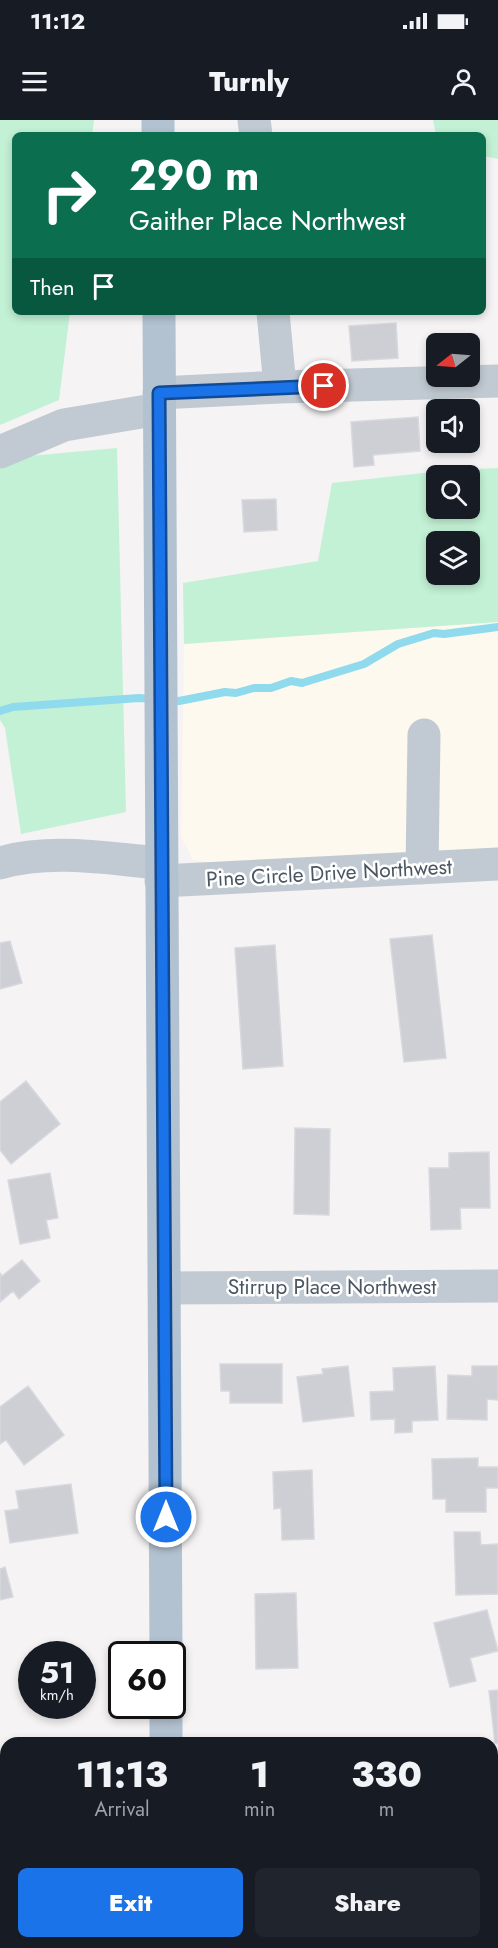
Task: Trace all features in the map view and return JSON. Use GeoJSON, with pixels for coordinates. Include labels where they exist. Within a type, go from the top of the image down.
{"type":"FeatureCollection","features":[{"type":"Feature","properties":{"kind":"main road"},"geometry":{"type":"LineString","coordinates":[[159,315],[166,1641]]}},
{"type":"Feature","properties":{"kind":"main road"},"geometry":{"type":"LineString","coordinates":[[166,1719],[166,1737]]}},
{"type":"Feature","properties":{"kind":"street"},"geometry":{"type":"LineString","coordinates":[[273,315],[280,387]]}},
{"type":"Feature","properties":{"kind":"street"},"geometry":{"type":"LineString","coordinates":[[0,452],[64,425],[159,401],[280,387],[498,381]]}},
{"type":"Feature","properties":{"kind":"street"},"geometry":{"type":"LineString","coordinates":[[422,868],[423,735]]}},
{"type":"Feature","properties":{"kind":"street","name":"Pine Circle Drive Northwest"},"geometry":{"type":"LineString","coordinates":[[0,863],[14,859],[53,855],[161,872],[422,868],[498,864]]}},
{"type":"Feature","properties":{"kind":"street","name":"Stirrup Place Northwest"},"geometry":{"type":"LineString","coordinates":[[165,1288],[498,1286]]}},
{"type":"Feature","properties":{"kind":"shaded area"},"geometry":{"type":"Polygon","coordinates":[[[498,622],[498,849],[237,867],[193,860],[181,836],[184,644],[498,622]]]}},
{"type":"Feature","properties":{"kind":"green space"},"geometry":{"type":"Polygon","coordinates":[[[0,120],[94,120],[92,132],[12,132],[12,315],[70,315],[59,400],[0,425],[0,120]]]}},
{"type":"Feature","properties":{"kind":"green space"},"geometry":{"type":"Polygon","coordinates":[[[433,120],[498,120],[498,159],[486,157],[486,132],[435,132],[433,120]]]}},
{"type":"Feature","properties":{"kind":"green space"},"geometry":{"type":"Polygon","coordinates":[[[117,448],[126,812],[21,834],[5,728],[0,720],[0,467],[29,456],[117,448]]]}},
{"type":"Feature","properties":{"kind":"green space"},"geometry":{"type":"Polygon","coordinates":[[[498,468],[498,622],[184,644],[183,583],[318,561],[332,483],[426,473],[426,519],[480,519],[480,469],[498,468]]]}},
{"type":"Feature","properties":{"kind":"building"},"geometry":{"type":"Polygon","coordinates":[[[396,323],[398,358],[352,361],[349,326],[396,323]]]}},
{"type":"Feature","properties":{"kind":"building"},"geometry":{"type":"Polygon","coordinates":[[[418,417],[420,451],[373,455],[374,465],[354,467],[351,422],[418,417]]]}},
{"type":"Feature","properties":{"kind":"building"},"geometry":{"type":"Polygon","coordinates":[[[276,499],[277,530],[244,532],[242,500],[276,499]]]}},
{"type":"Feature","properties":{"kind":"building"},"geometry":{"type":"Polygon","coordinates":[[[432,935],[446,1058],[404,1062],[390,939],[432,935]]]}},
{"type":"Feature","properties":{"kind":"building"},"geometry":{"type":"Polygon","coordinates":[[[10,941],[22,983],[0,989],[0,943],[10,941]]]}},
{"type":"Feature","properties":{"kind":"building"},"geometry":{"type":"Polygon","coordinates":[[[275,945],[283,1066],[243,1069],[235,948],[275,945]]]}},
{"type":"Feature","properties":{"kind":"building"},"geometry":{"type":"Polygon","coordinates":[[[26,1081],[60,1124],[11,1164],[0,1150],[0,1102],[26,1081]]]}},
{"type":"Feature","properties":{"kind":"building"},"geometry":{"type":"Polygon","coordinates":[[[295,1128],[330,1129],[329,1215],[294,1214],[295,1128]]]}},
{"type":"Feature","properties":{"kind":"building"},"geometry":{"type":"Polygon","coordinates":[[[489,1152],[490,1208],[460,1208],[461,1229],[431,1230],[429,1168],[449,1168],[449,1153],[489,1152]]]}},
{"type":"Feature","properties":{"kind":"building"},"geometry":{"type":"Polygon","coordinates":[[[50,1173],[58,1218],[46,1220],[50,1238],[20,1244],[8,1180],[50,1173]]]}},
{"type":"Feature","properties":{"kind":"building"},"geometry":{"type":"Polygon","coordinates":[[[22,1260],[40,1281],[19,1299],[13,1291],[0,1302],[0,1273],[2,1276],[22,1260]]]}},
{"type":"Feature","properties":{"kind":"building"},"geometry":{"type":"Polygon","coordinates":[[[220,1364],[282,1364],[282,1403],[230,1403],[230,1391],[221,1391],[220,1364]]]}},
{"type":"Feature","properties":{"kind":"building"},"geometry":{"type":"Polygon","coordinates":[[[348,1366],[354,1416],[303,1422],[297,1377],[323,1374],[322,1369],[348,1366]]]}},
{"type":"Feature","properties":{"kind":"building"},"geometry":{"type":"Polygon","coordinates":[[[435,1366],[438,1420],[412,1421],[412,1432],[395,1433],[395,1419],[371,1420],[370,1392],[394,1391],[393,1368],[435,1366]]]}},
{"type":"Feature","properties":{"kind":"building"},"geometry":{"type":"Polygon","coordinates":[[[472,1366],[498,1366],[498,1400],[487,1399],[487,1420],[447,1419],[448,1375],[472,1376],[472,1366]]]}},
{"type":"Feature","properties":{"kind":"building"},"geometry":{"type":"Polygon","coordinates":[[[28,1386],[64,1435],[24,1465],[6,1440],[0,1444],[0,1407],[28,1386]]]}},
{"type":"Feature","properties":{"kind":"building"},"geometry":{"type":"Polygon","coordinates":[[[478,1458],[478,1467],[498,1467],[498,1488],[486,1488],[486,1512],[446,1512],[446,1499],[433,1499],[432,1459],[478,1458]]]}},
{"type":"Feature","properties":{"kind":"building"},"geometry":{"type":"Polygon","coordinates":[[[312,1470],[314,1539],[282,1540],[281,1508],[274,1509],[273,1472],[312,1470]]]}},
{"type":"Feature","properties":{"kind":"building"},"geometry":{"type":"Polygon","coordinates":[[[71,1484],[78,1533],[10,1543],[5,1511],[19,1509],[16,1491],[71,1484]]]}},
{"type":"Feature","properties":{"kind":"building"},"geometry":{"type":"Polygon","coordinates":[[[454,1532],[480,1532],[481,1545],[498,1544],[498,1594],[456,1595],[454,1532]]]}},
{"type":"Feature","properties":{"kind":"building"},"geometry":{"type":"Polygon","coordinates":[[[5,1567],[13,1597],[0,1600],[0,1569],[5,1567]]]}},
{"type":"Feature","properties":{"kind":"building"},"geometry":{"type":"Polygon","coordinates":[[[296,1593],[298,1668],[256,1669],[255,1594],[296,1593]]]}},
{"type":"Feature","properties":{"kind":"building"},"geometry":{"type":"Polygon","coordinates":[[[487,1610],[498,1651],[470,1658],[476,1681],[450,1687],[434,1623],[487,1610]]]}},
{"type":"Feature","properties":{"kind":"building"},"geometry":{"type":"Polygon","coordinates":[[[498,1690],[498,1737],[494,1737],[489,1691],[498,1690]]]}},
{"type":"Feature","properties":{"kind":"waterway"},"geometry":{"type":"LineString","coordinates":[[169,700],[179,701],[225,692],[236,693],[254,688],[271,688],[291,681],[302,683],[364,664],[398,644],[434,633],[444,634],[498,627]]}},
{"type":"Feature","properties":{"kind":"waterway"},"geometry":{"type":"LineString","coordinates":[[0,711],[13,707],[139,698],[154,699]]}},
{"type":"Feature","properties":{"kind":"route"},"geometry":{"type":"LineString","coordinates":[[166,1517],[159,393],[324,386]]}}]}
